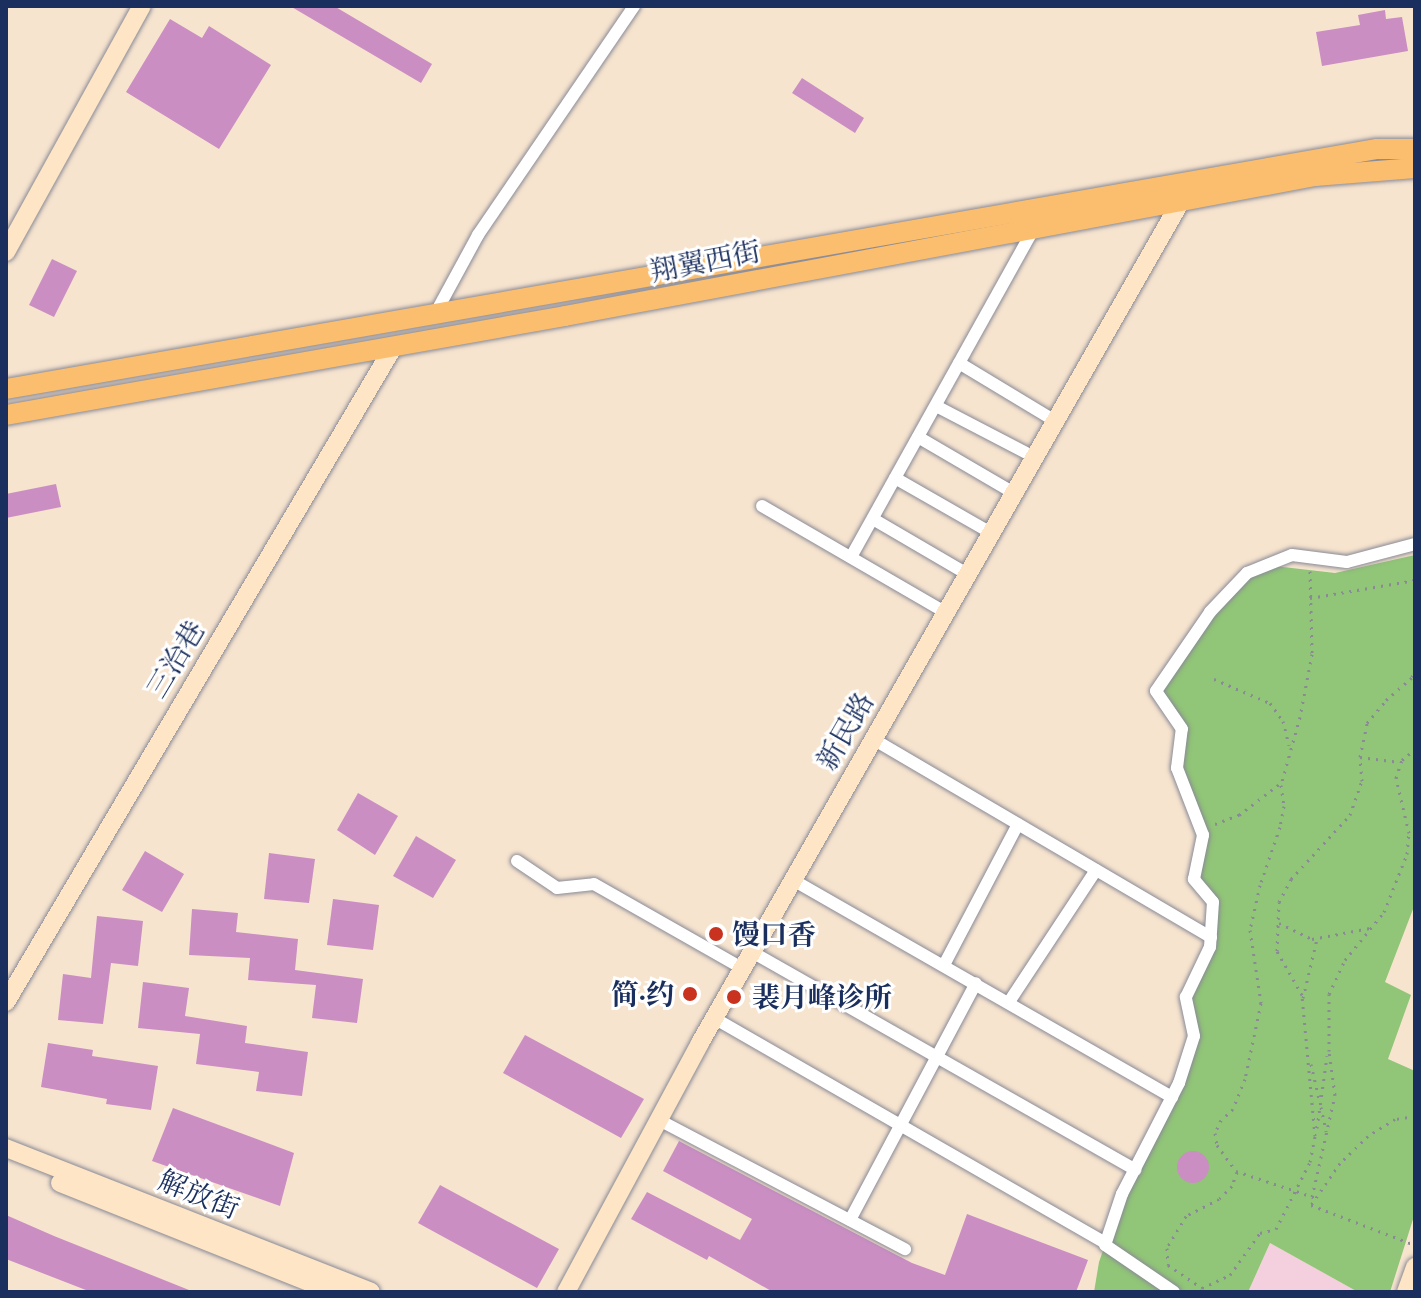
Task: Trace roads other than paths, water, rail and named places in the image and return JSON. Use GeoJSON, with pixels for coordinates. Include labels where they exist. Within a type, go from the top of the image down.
{"type":"FeatureCollection","features":[{"type":"Feature","properties":{"kind":"main road","name":"翔翼西街"},"geometry":{"type":"LineString","coordinates":[[6,389],[1377,149],[1415,149]]}},
{"type":"Feature","properties":{"kind":"main road","name":"翔翼西街"},"geometry":{"type":"LineString","coordinates":[[6,415],[1315,176],[1412,170]]}},
{"type":"Feature","properties":{"kind":"street"},"geometry":{"type":"LineString","coordinates":[[6,252],[142,6]]}},
{"type":"Feature","properties":{"kind":"street"},"geometry":{"type":"LineString","coordinates":[[435,314],[478,235],[634,6]]}},
{"type":"Feature","properties":{"kind":"street"},"geometry":{"type":"LineString","coordinates":[[1377,149],[1412,170]]}},
{"type":"Feature","properties":{"kind":"street","name":"新民路"},"geometry":{"type":"LineString","coordinates":[[566,1292],[714,1018],[1181,201]]}},
{"type":"Feature","properties":{"kind":"street"},"geometry":{"type":"LineString","coordinates":[[851,557],[1034,228]]}},
{"type":"Feature","properties":{"kind":"street","name":"三治巷"},"geometry":{"type":"LineString","coordinates":[[6,1002],[394,346]]}},
{"type":"Feature","properties":{"kind":"street"},"geometry":{"type":"LineString","coordinates":[[959,363],[1055,421]]}},
{"type":"Feature","properties":{"kind":"street"},"geometry":{"type":"LineString","coordinates":[[936,406],[1034,457]]}},
{"type":"Feature","properties":{"kind":"street"},"geometry":{"type":"LineString","coordinates":[[918,437],[1014,493]]}},
{"type":"Feature","properties":{"kind":"street"},"geometry":{"type":"LineString","coordinates":[[895,478],[991,533]]}},
{"type":"Feature","properties":{"kind":"street"},"geometry":{"type":"LineString","coordinates":[[762,506],[945,612]]}},
{"type":"Feature","properties":{"kind":"street"},"geometry":{"type":"LineString","coordinates":[[873,519],[967,574]]}},
{"type":"Feature","properties":{"kind":"street"},"geometry":{"type":"LineString","coordinates":[[1105,1243],[1135,1170],[1172,1097],[1194,1036],[1186,997],[1210,947],[1211,937],[1213,902],[1194,879],[1203,835],[1177,768],[1182,729],[1156,691],[1210,612],[1247,573],[1292,555],[1347,562],[1415,544]]}},
{"type":"Feature","properties":{"kind":"street"},"geometry":{"type":"LineString","coordinates":[[873,739],[1211,937]]}},
{"type":"Feature","properties":{"kind":"street"},"geometry":{"type":"LineString","coordinates":[[944,965],[1018,824]]}},
{"type":"Feature","properties":{"kind":"street"},"geometry":{"type":"LineString","coordinates":[[517,861],[557,888],[594,884],[747,960],[936,1058],[1135,1170]]}},
{"type":"Feature","properties":{"kind":"street"},"geometry":{"type":"LineString","coordinates":[[1009,1002],[1096,870]]}},
{"type":"Feature","properties":{"kind":"street"},"geometry":{"type":"LineString","coordinates":[[793,880],[1172,1097]]}},
{"type":"Feature","properties":{"kind":"street"},"geometry":{"type":"LineString","coordinates":[[850,1220],[976,983]]}},
{"type":"Feature","properties":{"kind":"street"},"geometry":{"type":"LineString","coordinates":[[714,1018],[1105,1243],[1174,1292]]}},
{"type":"Feature","properties":{"kind":"street"},"geometry":{"type":"LineString","coordinates":[[659,1120],[905,1249]]}},
{"type":"Feature","properties":{"kind":"street","name":"解放街"},"geometry":{"type":"LineString","coordinates":[[6,1148],[371,1292]]}},
{"type":"Feature","properties":{"kind":"street"},"geometry":{"type":"LineString","coordinates":[[6,1160],[334,1292]]}},
{"type":"Feature","properties":{"kind":"street"},"geometry":{"type":"LineString","coordinates":[[1406,1292],[1415,1267]]}},
{"type":"Feature","properties":{"kind":"place","name":"馒口香"},"geometry":{"type":"Point","coordinates":[716,934]}},
{"type":"Feature","properties":{"kind":"place","name":"简·约"},"geometry":{"type":"Point","coordinates":[690,994]}},
{"type":"Feature","properties":{"kind":"place","name":"裴月峰诊所"},"geometry":{"type":"Point","coordinates":[734,997]}}]}
